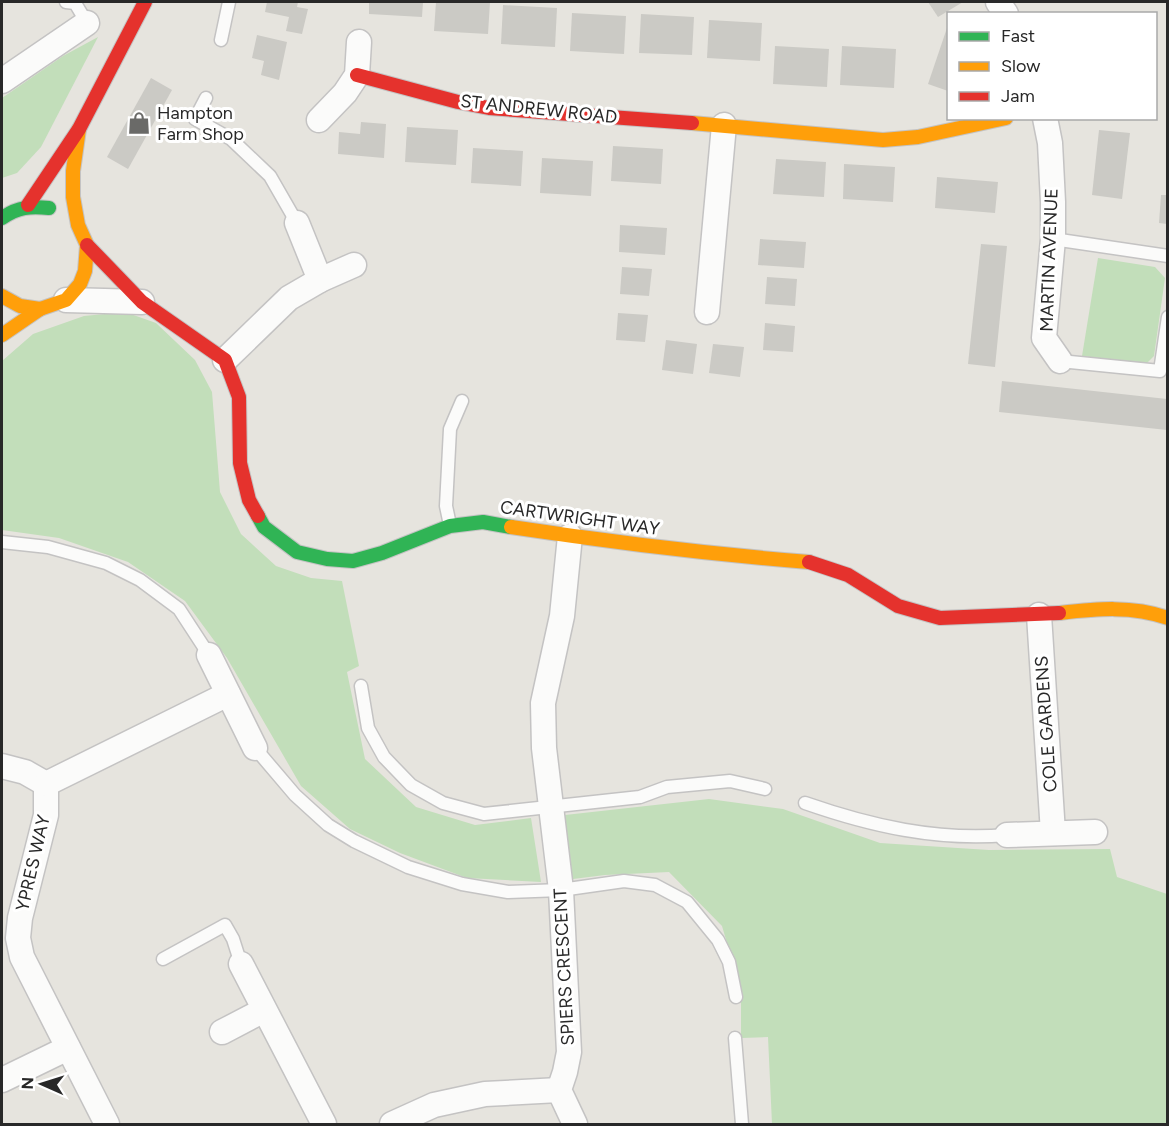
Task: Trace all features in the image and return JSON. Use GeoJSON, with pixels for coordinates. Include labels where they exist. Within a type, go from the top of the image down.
{"type":"FeatureCollection","features":[{"type":"Feature","properties":{"kind":"street"},"geometry":{"type":"LineString","coordinates":[[12,209],[79,129],[145,2]]}},
{"type":"Feature","properties":{"kind":"street"},"geometry":{"type":"LineString","coordinates":[[2,81],[87,22]]}},
{"type":"Feature","properties":{"kind":"street"},"geometry":{"type":"LineString","coordinates":[[319,120],[345,93],[357,75],[359,42]]}},
{"type":"Feature","properties":{"kind":"street","name":"ST ANDREW ROAD"},"geometry":{"type":"LineString","coordinates":[[357,75],[489,108],[724,124],[883,140],[918,137],[996,120]]}},
{"type":"Feature","properties":{"kind":"street","name":"MARTIN AVENUE"},"geometry":{"type":"LineString","coordinates":[[1045,120],[1050,143],[1053,239],[1044,338],[1060,362]]}},
{"type":"Feature","properties":{"kind":"street"},"geometry":{"type":"LineString","coordinates":[[707,312],[724,124]]}},
{"type":"Feature","properties":{"kind":"street"},"geometry":{"type":"LineString","coordinates":[[79,129],[73,171],[73,197],[78,225],[87,245],[142,303],[225,360],[289,298],[320,280],[354,265]]}},
{"type":"Feature","properties":{"kind":"street"},"geometry":{"type":"LineString","coordinates":[[12,209],[55,209],[78,225]]}},
{"type":"Feature","properties":{"kind":"street"},"geometry":{"type":"LineString","coordinates":[[297,223],[320,280]]}},
{"type":"Feature","properties":{"kind":"street"},"geometry":{"type":"LineString","coordinates":[[66,300],[80,284],[85,271],[87,245]]}},
{"type":"Feature","properties":{"kind":"street"},"geometry":{"type":"LineString","coordinates":[[2,296],[22,308],[40,309]]}},
{"type":"Feature","properties":{"kind":"street"},"geometry":{"type":"LineString","coordinates":[[2,335],[40,309],[66,300],[142,303]]}},
{"type":"Feature","properties":{"kind":"street","name":"CARTWRIGHT WAY"},"geometry":{"type":"LineString","coordinates":[[225,360],[239,398],[240,463],[249,500],[264,527],[297,552],[327,560],[353,561],[382,553],[450,526],[483,522],[570,536],[746,557],[812,562],[848,575],[898,606],[940,618],[1039,615],[1105,608],[1148,611],[1167,618]]}},
{"type":"Feature","properties":{"kind":"street","name":"SPIERS CRESCENT"},"geometry":{"type":"LineString","coordinates":[[559,1090],[569,1052],[561,890],[544,748],[543,703],[562,616],[570,536]]}},
{"type":"Feature","properties":{"kind":"street","name":"COLE GARDENS"},"geometry":{"type":"LineString","coordinates":[[1039,615],[1053,833]]}},
{"type":"Feature","properties":{"kind":"street"},"geometry":{"type":"LineString","coordinates":[[209,656],[255,748]]}},
{"type":"Feature","properties":{"kind":"street"},"geometry":{"type":"LineString","coordinates":[[2,766],[25,772],[46,784],[228,694]]}},
{"type":"Feature","properties":{"kind":"street","name":"YPRES WAY"},"geometry":{"type":"LineString","coordinates":[[46,784],[46,815],[20,918],[18,938],[22,957],[107,1125]]}},
{"type":"Feature","properties":{"kind":"street"},"geometry":{"type":"LineString","coordinates":[[1007,835],[1095,832]]}},
{"type":"Feature","properties":{"kind":"street"},"geometry":{"type":"LineString","coordinates":[[241,964],[324,1125]]}},
{"type":"Feature","properties":{"kind":"street"},"geometry":{"type":"LineString","coordinates":[[222,1032],[264,1011]]}},
{"type":"Feature","properties":{"kind":"street"},"geometry":{"type":"LineString","coordinates":[[2,1080],[68,1047]]}},
{"type":"Feature","properties":{"kind":"street"},"geometry":{"type":"LineString","coordinates":[[392,1125],[434,1105],[485,1094],[559,1090],[575,1125]]}},
{"type":"Feature","properties":{"kind":"lane"},"geometry":{"type":"LineString","coordinates":[[66,2],[75,3],[87,22]]}},
{"type":"Feature","properties":{"kind":"lane"},"geometry":{"type":"LineString","coordinates":[[221,40],[229,2]]}},
{"type":"Feature","properties":{"kind":"lane"},"geometry":{"type":"LineString","coordinates":[[206,98],[195,119],[231,139],[270,176],[297,223]]}},
{"type":"Feature","properties":{"kind":"lane"},"geometry":{"type":"LineString","coordinates":[[1053,239],[1167,256]]}},
{"type":"Feature","properties":{"kind":"lane"},"geometry":{"type":"LineString","coordinates":[[1060,362],[1160,371],[1167,317]]}},
{"type":"Feature","properties":{"kind":"lane"},"geometry":{"type":"LineString","coordinates":[[450,526],[446,506],[450,429],[462,401]]}},
{"type":"Feature","properties":{"kind":"lane"},"geometry":{"type":"LineString","coordinates":[[2,542],[48,547],[106,563],[140,580],[179,609],[209,656]]}},
{"type":"Feature","properties":{"kind":"lane"},"geometry":{"type":"LineString","coordinates":[[361,686],[368,728],[384,757],[411,785],[443,803],[484,814],[640,797],[667,787],[730,781],[765,789]]}},
{"type":"Feature","properties":{"kind":"lane"},"geometry":{"type":"LineString","coordinates":[[255,748],[295,795],[328,825],[354,841],[408,867],[462,884],[508,892],[561,890],[624,881],[655,885],[687,902],[718,940],[729,962],[736,997]]}},
{"type":"Feature","properties":{"kind":"lane"},"geometry":{"type":"LineString","coordinates":[[805,803],[844,817],[920,834],[977,837],[1007,835]]}},
{"type":"Feature","properties":{"kind":"lane"},"geometry":{"type":"LineString","coordinates":[[162,959],[225,925],[233,939],[241,964]]}},
{"type":"Feature","properties":{"kind":"lane"},"geometry":{"type":"LineString","coordinates":[[735,1038],[742,1125]]}},
{"type":"Feature","properties":{"kind":"green space"},"geometry":{"type":"Polygon","coordinates":[[[98,37],[41,147],[17,173],[2,178],[2,98],[63,56],[98,37]]]}},
{"type":"Feature","properties":{"kind":"green space"},"geometry":{"type":"Polygon","coordinates":[[[1098,258],[1155,267],[1165,278],[1154,356],[1146,364],[1082,356],[1098,258]]]}},
{"type":"Feature","properties":{"kind":"green space"},"geometry":{"type":"Polygon","coordinates":[[[125,312],[156,323],[195,360],[212,392],[220,492],[241,534],[276,566],[311,578],[342,581],[359,666],[347,672],[365,759],[416,807],[475,825],[531,818],[541,882],[467,878],[400,853],[350,829],[301,786],[227,658],[185,601],[128,562],[59,538],[2,530],[2,361],[33,334],[84,316],[125,312]]]}},
{"type":"Feature","properties":{"kind":"green space"},"geometry":{"type":"Polygon","coordinates":[[[709,799],[783,809],[880,843],[989,850],[1110,849],[1117,877],[1167,894],[1167,1124],[772,1124],[768,1037],[741,1038],[741,991],[722,926],[669,872],[605,875],[565,880],[556,816],[709,799]]]}},
{"type":"Feature","properties":{"kind":"building"},"geometry":{"type":"Polygon","coordinates":[[[267,2],[298,2],[297,7],[308,9],[302,34],[286,31],[289,17],[265,12],[267,2]]]}},
{"type":"Feature","properties":{"kind":"building"},"geometry":{"type":"Polygon","coordinates":[[[369,2],[423,2],[422,17],[369,14],[369,2]]]}},
{"type":"Feature","properties":{"kind":"building"},"geometry":{"type":"Polygon","coordinates":[[[436,2],[490,2],[488,34],[434,31],[436,2]]]}},
{"type":"Feature","properties":{"kind":"building"},"geometry":{"type":"Polygon","coordinates":[[[928,2],[963,2],[938,17],[928,2]]]}},
{"type":"Feature","properties":{"kind":"building"},"geometry":{"type":"Polygon","coordinates":[[[503,5],[557,8],[555,47],[501,44],[503,5]]]}},
{"type":"Feature","properties":{"kind":"building"},"geometry":{"type":"Polygon","coordinates":[[[572,13],[626,16],[624,54],[570,51],[572,13]]]}},
{"type":"Feature","properties":{"kind":"building"},"geometry":{"type":"Polygon","coordinates":[[[641,14],[694,17],[692,55],[639,53],[641,14]]]}},
{"type":"Feature","properties":{"kind":"building"},"geometry":{"type":"Polygon","coordinates":[[[709,20],[762,23],[760,61],[707,58],[709,20]]]}},
{"type":"Feature","properties":{"kind":"building"},"geometry":{"type":"Polygon","coordinates":[[[947,28],[947,91],[928,84],[947,28]]]}},
{"type":"Feature","properties":{"kind":"building"},"geometry":{"type":"Polygon","coordinates":[[[257,35],[287,42],[279,80],[261,75],[264,61],[252,58],[257,35]]]}},
{"type":"Feature","properties":{"kind":"building"},"geometry":{"type":"Polygon","coordinates":[[[775,46],[829,49],[827,87],[773,84],[775,46]]]}},
{"type":"Feature","properties":{"kind":"building"},"geometry":{"type":"Polygon","coordinates":[[[842,46],[896,49],[894,88],[840,85],[842,46]]]}},
{"type":"Feature","properties":{"kind":"building","name":"Hampton Farm Shop"},"geometry":{"type":"Polygon","coordinates":[[[151,78],[172,90],[128,169],[107,157],[151,78]]]}},
{"type":"Feature","properties":{"kind":"building"},"geometry":{"type":"Polygon","coordinates":[[[361,122],[386,124],[384,158],[338,154],[339,132],[360,134],[361,122]]]}},
{"type":"Feature","properties":{"kind":"building"},"geometry":{"type":"Polygon","coordinates":[[[407,127],[458,130],[456,165],[405,162],[407,127]]]}},
{"type":"Feature","properties":{"kind":"building"},"geometry":{"type":"Polygon","coordinates":[[[1099,130],[1130,133],[1122,199],[1092,195],[1099,130]]]}},
{"type":"Feature","properties":{"kind":"building"},"geometry":{"type":"Polygon","coordinates":[[[613,146],[663,149],[661,184],[611,181],[613,146]]]}},
{"type":"Feature","properties":{"kind":"building"},"geometry":{"type":"Polygon","coordinates":[[[473,148],[523,151],[521,186],[471,183],[473,148]]]}},
{"type":"Feature","properties":{"kind":"building"},"geometry":{"type":"Polygon","coordinates":[[[542,158],[593,161],[591,196],[540,193],[542,158]]]}},
{"type":"Feature","properties":{"kind":"building"},"geometry":{"type":"Polygon","coordinates":[[[776,159],[826,162],[824,197],[773,194],[776,159]]]}},
{"type":"Feature","properties":{"kind":"building"},"geometry":{"type":"Polygon","coordinates":[[[844,164],[895,167],[893,202],[843,199],[844,164]]]}},
{"type":"Feature","properties":{"kind":"building"},"geometry":{"type":"Polygon","coordinates":[[[937,177],[998,182],[995,213],[935,208],[937,177]]]}},
{"type":"Feature","properties":{"kind":"building"},"geometry":{"type":"Polygon","coordinates":[[[1161,195],[1167,195],[1167,224],[1159,223],[1161,195]]]}},
{"type":"Feature","properties":{"kind":"building"},"geometry":{"type":"Polygon","coordinates":[[[620,225],[667,228],[665,255],[619,252],[620,225]]]}},
{"type":"Feature","properties":{"kind":"building"},"geometry":{"type":"Polygon","coordinates":[[[760,239],[806,242],[804,268],[758,265],[760,239]]]}},
{"type":"Feature","properties":{"kind":"building"},"geometry":{"type":"Polygon","coordinates":[[[981,244],[1007,246],[995,367],[968,364],[981,244]]]}},
{"type":"Feature","properties":{"kind":"building"},"geometry":{"type":"Polygon","coordinates":[[[622,267],[652,269],[649,296],[620,294],[622,267]]]}},
{"type":"Feature","properties":{"kind":"building"},"geometry":{"type":"Polygon","coordinates":[[[767,277],[797,279],[795,306],[765,304],[767,277]]]}},
{"type":"Feature","properties":{"kind":"building"},"geometry":{"type":"Polygon","coordinates":[[[618,313],[648,315],[645,342],[616,340],[618,313]]]}},
{"type":"Feature","properties":{"kind":"building"},"geometry":{"type":"Polygon","coordinates":[[[765,323],[795,326],[793,352],[763,350],[765,323]]]}},
{"type":"Feature","properties":{"kind":"building"},"geometry":{"type":"Polygon","coordinates":[[[666,340],[697,344],[693,374],[662,370],[666,340]]]}},
{"type":"Feature","properties":{"kind":"building"},"geometry":{"type":"Polygon","coordinates":[[[713,344],[744,347],[740,377],[709,373],[713,344]]]}},
{"type":"Feature","properties":{"kind":"building"},"geometry":{"type":"Polygon","coordinates":[[[1002,381],[1167,399],[1167,430],[999,412],[1002,381]]]}},
{"type":"Feature","properties":{"kind":"traffic: fast"},"geometry":{"type":"LineString","coordinates":[[2,218],[24,208],[49,208]]}},
{"type":"Feature","properties":{"kind":"traffic: fast"},"geometry":{"type":"LineString","coordinates":[[258,516],[264,527],[297,552],[327,559],[353,561],[382,553],[450,526],[483,522],[511,527]]}},
{"type":"Feature","properties":{"kind":"traffic: slow"},"geometry":{"type":"LineString","coordinates":[[692,123],[883,140],[918,137],[997,120]]}},
{"type":"Feature","properties":{"kind":"traffic: slow"},"geometry":{"type":"LineString","coordinates":[[2,335],[40,309],[66,300],[80,284],[85,271],[87,245],[78,225],[73,197],[73,171],[79,129]]}},
{"type":"Feature","properties":{"kind":"traffic: slow"},"geometry":{"type":"LineString","coordinates":[[2,296],[20,306],[40,309]]}},
{"type":"Feature","properties":{"kind":"traffic: slow"},"geometry":{"type":"LineString","coordinates":[[511,527],[660,547],[809,562]]}},
{"type":"Feature","properties":{"kind":"traffic: slow"},"geometry":{"type":"LineString","coordinates":[[1059,613],[1100,609],[1127,610],[1168,618]]}},
{"type":"Feature","properties":{"kind":"traffic: jam"},"geometry":{"type":"LineString","coordinates":[[28,205],[79,129],[145,2]]}},
{"type":"Feature","properties":{"kind":"traffic: jam"},"geometry":{"type":"LineString","coordinates":[[357,75],[489,108],[692,123]]}},
{"type":"Feature","properties":{"kind":"traffic: jam"},"geometry":{"type":"LineString","coordinates":[[87,245],[142,302],[225,360],[239,397],[240,463],[249,500],[258,516]]}},
{"type":"Feature","properties":{"kind":"traffic: jam"},"geometry":{"type":"LineString","coordinates":[[809,562],[848,575],[898,606],[940,618],[1059,613]]}},
{"type":"Feature","properties":{"kind":"place","name":"Hampton Farm Shop"},"geometry":{"type":"Point","coordinates":[139,123]}}]}
